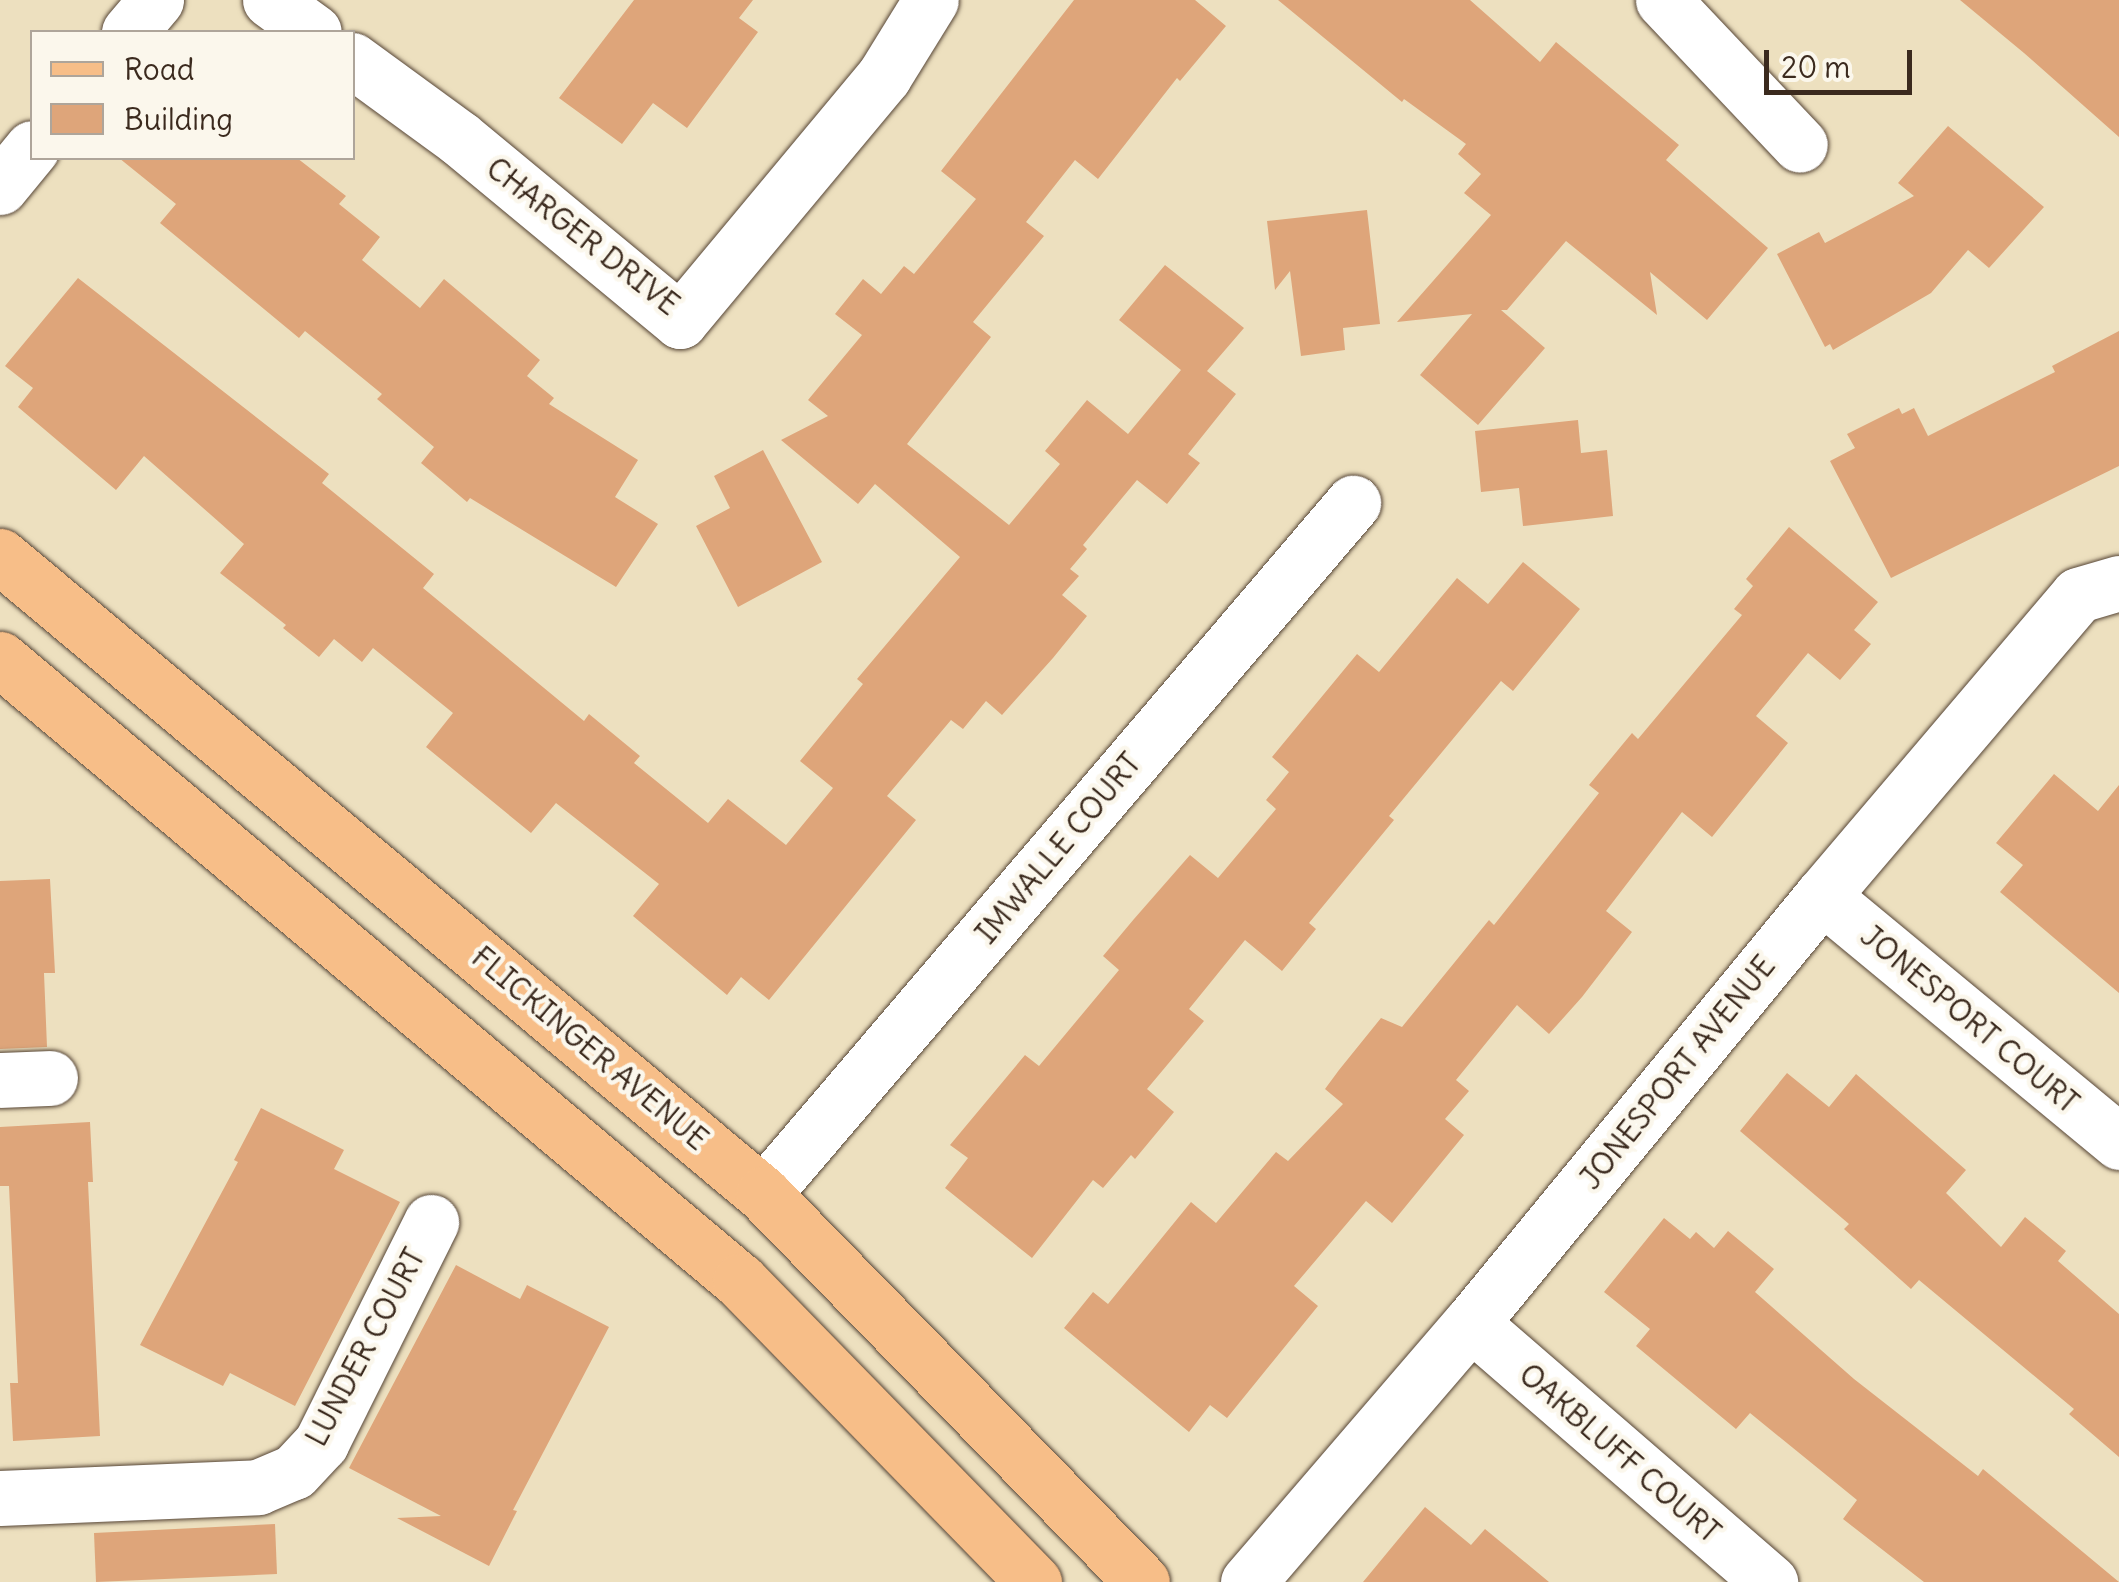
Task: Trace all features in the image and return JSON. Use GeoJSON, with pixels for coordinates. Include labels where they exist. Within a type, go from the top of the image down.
{"type":"FeatureCollection","features":[{"type":"Feature","properties":{"kind":"main road","name":"FLICKINGER AVENUE"},"geometry":{"type":"LineString","coordinates":[[0,556],[763,1194],[1142,1582]]}},
{"type":"Feature","properties":{"kind":"main road"},"geometry":{"type":"LineString","coordinates":[[0,659],[740,1281],[1034,1582]]}},
{"type":"Feature","properties":{"kind":"street"},"geometry":{"type":"LineString","coordinates":[[131,30],[156,0]]}},
{"type":"Feature","properties":{"kind":"street"},"geometry":{"type":"LineString","coordinates":[[270,0],[311,30]]}},
{"type":"Feature","properties":{"kind":"street","name":"CHARGER DRIVE"},"geometry":{"type":"LineString","coordinates":[[355,62],[458,138],[680,321],[884,76],[930,0]]}},
{"type":"Feature","properties":{"kind":"street"},"geometry":{"type":"LineString","coordinates":[[1663,0],[1800,145]]}},
{"type":"Feature","properties":{"kind":"street"},"geometry":{"type":"LineString","coordinates":[[0,187],[30,150]]}},
{"type":"Feature","properties":{"kind":"street","name":"IMWALLE COURT"},"geometry":{"type":"LineString","coordinates":[[763,1194],[1353,503]]}},
{"type":"Feature","properties":{"kind":"street","name":"JONESPORT AVENUE"},"geometry":{"type":"LineString","coordinates":[[1248,1582],[1471,1323],[1822,896],[2078,594],[2119,583]]}},
{"type":"Feature","properties":{"kind":"street","name":"JONESPORT COURT"},"geometry":{"type":"LineString","coordinates":[[1822,896],[2119,1142]]}},
{"type":"Feature","properties":{"kind":"street","name":"LUNDER COURT"},"geometry":{"type":"LineString","coordinates":[[0,1498],[258,1487],[294,1472],[321,1444],[431,1222]]}},
{"type":"Feature","properties":{"kind":"street","name":"OAKBLUFF COURT"},"geometry":{"type":"LineString","coordinates":[[1471,1323],[1770,1582]]}},
{"type":"Feature","properties":{"kind":"building"},"geometry":{"type":"Polygon","coordinates":[[[634,0],[753,0],[739,18],[758,32],[687,128],[653,103],[622,144],[559,98],[634,0]]]}},
{"type":"Feature","properties":{"kind":"building"},"geometry":{"type":"Polygon","coordinates":[[[1074,0],[1195,0],[1226,26],[1180,81],[1177,78],[1098,179],[1075,160],[1026,222],[1044,236],[973,322],[991,337],[907,444],[1009,525],[1060,464],[1045,451],[1087,400],[1128,434],[1181,370],[1119,320],[1165,265],[1244,328],[1207,371],[1236,394],[1188,454],[1200,463],[1167,504],[1137,480],[1083,545],[1087,549],[1070,569],[1079,576],[1062,595],[1087,616],[1053,658],[1002,715],[986,701],[963,729],[951,720],[887,796],[916,820],[769,1000],[741,977],[727,995],[633,916],[659,884],[556,803],[531,833],[426,747],[453,713],[373,648],[362,662],[334,639],[319,657],[283,628],[286,625],[220,573],[244,544],[144,456],[116,490],[18,407],[33,388],[5,366],[78,278],[329,474],[322,483],[434,574],[423,588],[584,721],[589,714],[640,756],[634,763],[708,823],[728,799],[786,845],[833,788],[800,761],[863,684],[857,679],[960,557],[875,484],[858,504],[781,440],[828,416],[808,400],[862,335],[835,314],[863,279],[881,294],[904,266],[914,274],[976,199],[941,171],[1074,0]]]}},
{"type":"Feature","properties":{"kind":"building"},"geometry":{"type":"Polygon","coordinates":[[[1278,0],[1470,0],[1540,62],[1556,42],[1679,145],[1666,160],[1768,248],[1707,320],[1650,272],[1657,315],[1566,241],[1507,310],[1501,310],[1545,348],[1478,425],[1420,375],[1472,314],[1397,322],[1491,215],[1464,193],[1481,174],[1458,154],[1466,144],[1404,99],[1402,102],[1278,0]]]}},
{"type":"Feature","properties":{"kind":"building"},"geometry":{"type":"Polygon","coordinates":[[[1960,0],[2119,0],[2119,137],[2024,53],[1960,0]]]}},
{"type":"Feature","properties":{"kind":"building"},"geometry":{"type":"Polygon","coordinates":[[[1948,126],[2044,207],[1989,268],[1968,250],[1931,293],[1833,350],[1830,344],[1825,347],[1777,254],[1819,232],[1825,243],[1914,196],[1898,183],[1948,126]]]}},
{"type":"Feature","properties":{"kind":"building"},"geometry":{"type":"Polygon","coordinates":[[[121,160],[300,160],[346,196],[339,204],[380,237],[362,260],[420,308],[444,279],[540,360],[527,376],[554,398],[549,404],[638,460],[615,497],[658,524],[616,587],[470,498],[467,502],[421,463],[434,447],[377,399],[382,394],[305,331],[299,338],[160,223],[176,204],[121,160]]]}},
{"type":"Feature","properties":{"kind":"building"},"geometry":{"type":"Polygon","coordinates":[[[1367,210],[1380,324],[1343,328],[1345,350],[1301,356],[1290,271],[1275,290],[1267,221],[1367,210]]]}},
{"type":"Feature","properties":{"kind":"building"},"geometry":{"type":"Polygon","coordinates":[[[2119,331],[2119,466],[1891,578],[1830,461],[1855,448],[1847,434],[1899,408],[1902,414],[1914,408],[1928,436],[2055,372],[2052,366],[2119,331]]]}},
{"type":"Feature","properties":{"kind":"building"},"geometry":{"type":"Polygon","coordinates":[[[1578,420],[1581,453],[1607,450],[1613,516],[1523,526],[1519,488],[1481,492],[1475,431],[1578,420]]]}},
{"type":"Feature","properties":{"kind":"building"},"geometry":{"type":"Polygon","coordinates":[[[763,450],[822,562],[738,607],[696,526],[730,508],[714,476],[763,450]]]}},
{"type":"Feature","properties":{"kind":"building"},"geometry":{"type":"Polygon","coordinates":[[[1789,527],[1878,602],[1854,630],[1871,644],[1840,680],[1808,653],[1756,716],[1788,743],[1712,837],[1682,812],[1606,911],[1632,932],[1582,997],[1549,1034],[1517,1005],[1456,1080],[1469,1091],[1445,1119],[1464,1135],[1392,1223],[1366,1201],[1294,1286],[1318,1306],[1227,1418],[1210,1405],[1189,1432],[1064,1328],[1093,1292],[1108,1304],[1191,1202],[1216,1223],[1276,1152],[1288,1161],[1343,1104],[1325,1089],[1339,1070],[1381,1018],[1402,1027],[1489,920],[1494,925],[1599,793],[1589,785],[1632,733],[1638,739],[1742,615],[1734,609],[1753,586],[1746,579],[1789,527]]]}},
{"type":"Feature","properties":{"kind":"building"},"geometry":{"type":"Polygon","coordinates":[[[1523,562],[1580,609],[1513,691],[1501,681],[1389,816],[1394,820],[1309,923],[1316,929],[1282,971],[1245,940],[1189,1009],[1204,1021],[1147,1089],[1174,1112],[1135,1159],[1131,1155],[1103,1188],[1093,1180],[1032,1258],[945,1188],[968,1158],[950,1145],[1025,1055],[1039,1066],[1119,970],[1103,956],[1134,919],[1190,855],[1218,878],[1276,809],[1266,800],[1289,772],[1272,757],[1357,654],[1379,672],[1457,578],[1488,604],[1523,562]]]}},
{"type":"Feature","properties":{"kind":"building"},"geometry":{"type":"Polygon","coordinates":[[[2054,774],[2098,811],[2119,785],[2119,993],[2000,892],[2023,865],[1996,843],[2054,774]]]}},
{"type":"Feature","properties":{"kind":"building"},"geometry":{"type":"Polygon","coordinates":[[[50,879],[55,973],[44,973],[47,1047],[0,1049],[0,881],[50,879]]]}},
{"type":"Feature","properties":{"kind":"building"},"geometry":{"type":"Polygon","coordinates":[[[1787,1073],[1829,1107],[1856,1074],[1966,1170],[1946,1193],[2001,1247],[2025,1217],[2066,1251],[2058,1261],[2119,1314],[2119,1457],[2069,1414],[2074,1409],[1919,1280],[1911,1289],[1844,1229],[1849,1224],[1740,1131],[1787,1073]]]}},
{"type":"Feature","properties":{"kind":"building"},"geometry":{"type":"Polygon","coordinates":[[[261,1108],[344,1150],[334,1169],[400,1202],[295,1406],[230,1373],[223,1386],[140,1345],[238,1162],[234,1160],[261,1108]]]}},
{"type":"Feature","properties":{"kind":"building"},"geometry":{"type":"Polygon","coordinates":[[[90,1122],[93,1182],[88,1182],[100,1436],[13,1441],[10,1383],[18,1383],[9,1186],[0,1186],[0,1127],[90,1122]]]}},
{"type":"Feature","properties":{"kind":"building"},"geometry":{"type":"Polygon","coordinates":[[[1664,1218],[1690,1239],[1696,1232],[1714,1248],[1728,1231],[1774,1269],[1755,1292],[1854,1379],[1978,1476],[1983,1469],[2119,1582],[1924,1582],[1843,1519],[1857,1500],[1750,1413],[1736,1429],[1636,1346],[1650,1329],[1604,1292],[1664,1218]]]}},
{"type":"Feature","properties":{"kind":"building"},"geometry":{"type":"Polygon","coordinates":[[[456,1265],[520,1299],[527,1285],[609,1327],[513,1510],[517,1511],[489,1566],[397,1518],[441,1516],[349,1468],[456,1265]]]}},
{"type":"Feature","properties":{"kind":"building"},"geometry":{"type":"Polygon","coordinates":[[[1425,1507],[1471,1545],[1485,1529],[1549,1582],[1363,1582],[1425,1507]]]}},
{"type":"Feature","properties":{"kind":"building"},"geometry":{"type":"Polygon","coordinates":[[[275,1524],[277,1574],[96,1582],[94,1533],[275,1524]]]}}]}
